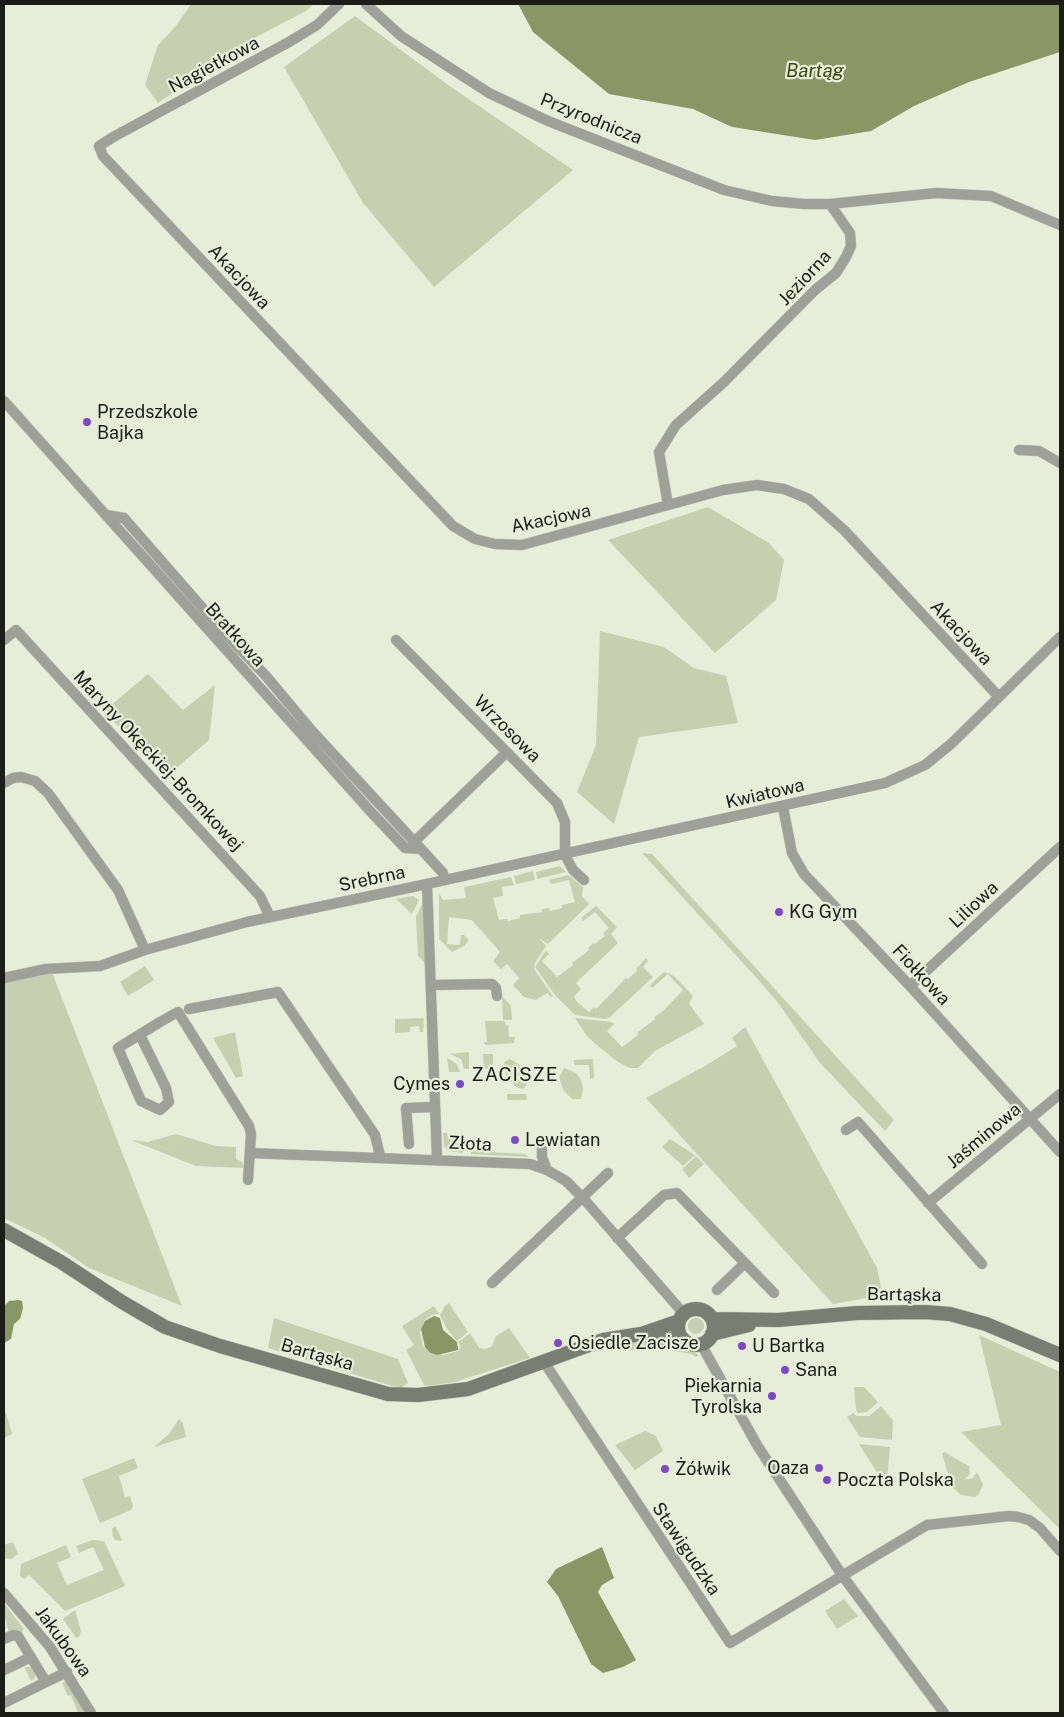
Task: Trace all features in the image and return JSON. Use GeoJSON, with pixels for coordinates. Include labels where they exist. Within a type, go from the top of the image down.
{"type":"FeatureCollection","features":[{"type":"Feature","properties":{"kind":"street","name":"Nagietkowa"},"geometry":{"type":"LineString","coordinates":[[99,146],[289,42],[317,25],[339,4]]}},
{"type":"Feature","properties":{"kind":"street","name":"Przyrodnicza"},"geometry":{"type":"LineString","coordinates":[[366,4],[385,24],[439,61],[489,93],[548,121],[724,190],[772,201],[830,204]]}},
{"type":"Feature","properties":{"kind":"street","name":"Akacjowa"},"geometry":{"type":"LineString","coordinates":[[99,146],[103,156],[453,526],[475,539],[495,544],[522,545],[723,490],[757,485],[784,489],[809,499],[845,531],[998,697]]}},
{"type":"Feature","properties":{"kind":"street"},"geometry":{"type":"LineString","coordinates":[[830,204],[936,193],[962,193],[998,198],[1060,225]]}},
{"type":"Feature","properties":{"kind":"street","name":"Jeziorna"},"geometry":{"type":"LineString","coordinates":[[668,505],[659,452],[676,425],[724,382],[815,290],[836,273],[846,257],[851,246],[850,233],[830,204]]}},
{"type":"Feature","properties":{"kind":"street"},"geometry":{"type":"LineString","coordinates":[[4,404],[106,515],[124,518],[220,628],[266,676],[312,730],[443,873],[445,880]]}},
{"type":"Feature","properties":{"kind":"street"},"geometry":{"type":"LineString","coordinates":[[1019,450],[1039,451],[1060,463]]}},
{"type":"Feature","properties":{"kind":"street","name":"Maryny Okęckiej-Bromkowej"},"geometry":{"type":"LineString","coordinates":[[4,640],[16,630],[260,896],[270,917]]}},
{"type":"Feature","properties":{"kind":"street","name":"Kwiatowa"},"geometry":{"type":"LineString","coordinates":[[427,884],[885,783],[925,765],[952,744],[1060,637]]}},
{"type":"Feature","properties":{"kind":"street","name":"Wrzosowa"},"geometry":{"type":"LineString","coordinates":[[396,640],[557,803],[565,822],[564,855]]}},
{"type":"Feature","properties":{"kind":"street"},"geometry":{"type":"LineString","coordinates":[[418,845],[507,752]]}},
{"type":"Feature","properties":{"kind":"street"},"geometry":{"type":"LineString","coordinates":[[4,783],[13,778],[21,777],[35,781],[48,793],[118,890],[145,950]]}},
{"type":"Feature","properties":{"kind":"street","name":"Fiołkowa"},"geometry":{"type":"LineString","coordinates":[[783,807],[792,853],[799,867],[1060,1152]]}},
{"type":"Feature","properties":{"kind":"street","name":"Liliowa"},"geometry":{"type":"LineString","coordinates":[[910,986],[1060,847]]}},
{"type":"Feature","properties":{"kind":"street"},"geometry":{"type":"LineString","coordinates":[[564,855],[573,870],[584,880]]}},
{"type":"Feature","properties":{"kind":"street","name":"Srebrna"},"geometry":{"type":"LineString","coordinates":[[4,978],[46,969],[100,966],[145,950],[270,917],[427,884],[437,1158]]}},
{"type":"Feature","properties":{"kind":"street"},"geometry":{"type":"LineString","coordinates":[[432,985],[492,984],[496,988],[497,996]]}},
{"type":"Feature","properties":{"kind":"street"},"geometry":{"type":"LineString","coordinates":[[189,1009],[278,992],[376,1136],[380,1156]]}},
{"type":"Feature","properties":{"kind":"street"},"geometry":{"type":"LineString","coordinates":[[140,1035],[166,1088],[169,1102],[160,1110],[141,1101],[118,1048],[178,1012],[249,1126],[251,1134],[248,1180]]}},
{"type":"Feature","properties":{"kind":"street","name":"Jaśminowa"},"geometry":{"type":"LineString","coordinates":[[928,1204],[1060,1094]]}},
{"type":"Feature","properties":{"kind":"street"},"geometry":{"type":"LineString","coordinates":[[409,1144],[406,1108],[435,1107]]}},
{"type":"Feature","properties":{"kind":"street"},"geometry":{"type":"LineString","coordinates":[[846,1130],[858,1122],[982,1264]]}},
{"type":"Feature","properties":{"kind":"street"},"geometry":{"type":"LineString","coordinates":[[542,1144],[542,1157],[547,1170]]}},
{"type":"Feature","properties":{"kind":"street","name":"Złota"},"geometry":{"type":"LineString","coordinates":[[250,1153],[437,1158],[530,1164],[547,1170],[566,1181],[583,1198],[682,1317]]}},
{"type":"Feature","properties":{"kind":"street"},"geometry":{"type":"LineString","coordinates":[[492,1283],[608,1173]]}},
{"type":"Feature","properties":{"kind":"street"},"geometry":{"type":"LineString","coordinates":[[617,1238],[664,1195],[678,1193],[774,1293]]}},
{"type":"Feature","properties":{"kind":"street","name":"Bartąska"},"geometry":{"type":"LineString","coordinates":[[4,1230],[36,1246],[165,1326],[220,1346],[388,1394],[418,1395],[468,1389],[603,1340],[641,1334],[698,1309],[705,1311],[712,1319],[770,1320],[857,1313],[925,1312],[950,1314],[1009,1332],[1060,1355]]}},
{"type":"Feature","properties":{"kind":"street"},"geometry":{"type":"LineString","coordinates":[[717,1290],[745,1263]]}},
{"type":"Feature","properties":{"kind":"street"},"geometry":{"type":"LineString","coordinates":[[682,1317],[679,1331],[683,1339]]}},
{"type":"Feature","properties":{"kind":"street"},"geometry":{"type":"LineString","coordinates":[[712,1319],[712,1334]]}},
{"type":"Feature","properties":{"kind":"street","name":"Bartąska"},"geometry":{"type":"LineString","coordinates":[[641,1334],[660,1338],[683,1339],[690,1344],[701,1344],[712,1334],[770,1320]]}},
{"type":"Feature","properties":{"kind":"street"},"geometry":{"type":"LineString","coordinates":[[701,1344],[757,1445],[842,1575],[944,1713]]}},
{"type":"Feature","properties":{"kind":"street","name":"Stawigudzka"},"geometry":{"type":"LineString","coordinates":[[544,1362],[730,1643],[842,1575]]}},
{"type":"Feature","properties":{"kind":"street"},"geometry":{"type":"LineString","coordinates":[[842,1575],[919,1528],[936,1522],[1018,1517],[1029,1520],[1040,1528],[1060,1551]]}},
{"type":"Feature","properties":{"kind":"street","name":"Jakubowa"},"geometry":{"type":"LineString","coordinates":[[4,1593],[50,1647],[92,1713]]}},
{"type":"Feature","properties":{"kind":"street"},"geometry":{"type":"LineString","coordinates":[[4,1639],[17,1635],[46,1682]]}},
{"type":"Feature","properties":{"kind":"street"},"geometry":{"type":"LineString","coordinates":[[4,1670],[31,1656]]}},
{"type":"Feature","properties":{"kind":"street"},"geometry":{"type":"LineString","coordinates":[[4,1703],[66,1672]]}},
{"type":"Feature","properties":{"kind":"shaded area"},"geometry":{"type":"Polygon","coordinates":[[[191,4],[314,4],[306,11],[258,36],[158,103],[145,85],[158,45],[176,26],[191,4]]]}},
{"type":"Feature","properties":{"kind":"shaded area"},"geometry":{"type":"Polygon","coordinates":[[[355,16],[451,87],[573,170],[434,287],[363,203],[284,67],[355,16]]]}},
{"type":"Feature","properties":{"kind":"shaded area"},"geometry":{"type":"Polygon","coordinates":[[[708,507],[769,543],[784,560],[776,600],[715,653],[608,540],[708,507]]]}},
{"type":"Feature","properties":{"kind":"shaded area"},"geometry":{"type":"Polygon","coordinates":[[[600,631],[664,647],[694,668],[726,676],[738,723],[639,737],[614,824],[577,792],[596,745],[600,631]]]}},
{"type":"Feature","properties":{"kind":"shaded area"},"geometry":{"type":"Polygon","coordinates":[[[148,674],[183,710],[215,685],[209,740],[166,777],[104,711],[148,674]]]}},
{"type":"Feature","properties":{"kind":"shaded area"},"geometry":{"type":"Polygon","coordinates":[[[642,853],[652,854],[894,1120],[885,1131],[820,1063],[779,1004],[642,853]]]}},
{"type":"Feature","properties":{"kind":"shaded area"},"geometry":{"type":"Polygon","coordinates":[[[560,866],[566,872],[537,879],[536,872],[560,866]]]}},
{"type":"Feature","properties":{"kind":"shaded area"},"geometry":{"type":"Polygon","coordinates":[[[533,871],[535,880],[516,884],[514,876],[533,871]]]}},
{"type":"Feature","properties":{"kind":"shaded area"},"geometry":{"type":"Polygon","coordinates":[[[568,875],[583,887],[582,896],[589,904],[548,944],[539,938],[546,946],[535,963],[534,969],[553,996],[551,997],[547,993],[536,1000],[524,997],[513,985],[519,978],[507,964],[501,969],[493,961],[500,952],[472,920],[449,917],[447,944],[460,945],[461,935],[464,935],[469,940],[464,946],[452,952],[439,939],[439,893],[443,900],[466,898],[464,887],[511,877],[514,885],[502,887],[503,896],[493,898],[499,920],[507,919],[508,921],[520,918],[520,915],[542,912],[542,909],[549,908],[550,911],[562,908],[562,905],[575,902],[569,880],[551,884],[549,880],[568,875]]]}},
{"type":"Feature","properties":{"kind":"shaded area"},"geometry":{"type":"Polygon","coordinates":[[[413,896],[419,900],[412,914],[396,899],[413,896]]]}},
{"type":"Feature","properties":{"kind":"shaded area"},"geometry":{"type":"Polygon","coordinates":[[[423,902],[425,963],[418,956],[416,917],[423,902]]]}},
{"type":"Feature","properties":{"kind":"shaded area"},"geometry":{"type":"Polygon","coordinates":[[[596,906],[617,927],[611,934],[618,943],[576,983],[581,989],[574,996],[577,1002],[589,1012],[594,1007],[596,1009],[626,978],[628,979],[637,971],[636,969],[646,958],[648,961],[643,967],[653,977],[609,1018],[605,1019],[575,1015],[555,995],[535,967],[546,950],[549,954],[542,961],[557,977],[589,950],[588,948],[593,943],[595,944],[605,936],[603,933],[609,928],[595,912],[583,921],[581,918],[596,906]]]}},
{"type":"Feature","properties":{"kind":"shaded area"},"geometry":{"type":"Polygon","coordinates":[[[145,966],[154,980],[128,996],[120,982],[145,966]]]}},
{"type":"Feature","properties":{"kind":"shaded area"},"geometry":{"type":"Polygon","coordinates":[[[50,972],[53,975],[182,1306],[89,1268],[45,1238],[4,1218],[4,981],[50,972]]]}},
{"type":"Feature","properties":{"kind":"shaded area"},"geometry":{"type":"Polygon","coordinates":[[[664,972],[674,976],[693,996],[689,1004],[704,1024],[655,1051],[638,1068],[630,1068],[618,1062],[587,1036],[575,1018],[612,1022],[614,1024],[607,1031],[622,1047],[638,1035],[637,1033],[655,1019],[654,1017],[663,1011],[683,990],[668,974],[652,988],[650,985],[664,972]]]}},
{"type":"Feature","properties":{"kind":"shaded area"},"geometry":{"type":"Polygon","coordinates":[[[502,996],[511,1006],[512,1020],[503,1020],[502,996]]]}},
{"type":"Feature","properties":{"kind":"shaded area"},"geometry":{"type":"Polygon","coordinates":[[[424,1018],[423,1032],[420,1032],[419,1026],[410,1027],[410,1032],[395,1033],[395,1019],[424,1018]]]}},
{"type":"Feature","properties":{"kind":"shaded area"},"geometry":{"type":"Polygon","coordinates":[[[485,1021],[505,1021],[505,1025],[508,1025],[509,1037],[515,1037],[514,1043],[485,1045],[484,1042],[487,1042],[485,1021]]]}},
{"type":"Feature","properties":{"kind":"shaded area"},"geometry":{"type":"Polygon","coordinates":[[[745,1027],[877,1268],[881,1287],[878,1294],[873,1297],[833,1304],[646,1098],[737,1046],[732,1038],[745,1027]]]}},
{"type":"Feature","properties":{"kind":"shaded area"},"geometry":{"type":"Polygon","coordinates":[[[235,1032],[243,1076],[236,1078],[213,1038],[235,1032]]]}},
{"type":"Feature","properties":{"kind":"shaded area"},"geometry":{"type":"Polygon","coordinates":[[[469,1052],[469,1069],[464,1069],[461,1059],[450,1054],[469,1052]]]}},
{"type":"Feature","properties":{"kind":"shaded area"},"geometry":{"type":"Polygon","coordinates":[[[483,1054],[493,1054],[493,1069],[484,1069],[483,1054]]]}},
{"type":"Feature","properties":{"kind":"shaded area"},"geometry":{"type":"Polygon","coordinates":[[[447,1058],[457,1064],[460,1072],[449,1072],[447,1058]]]}},
{"type":"Feature","properties":{"kind":"shaded area"},"geometry":{"type":"Polygon","coordinates":[[[510,1059],[523,1067],[526,1072],[527,1084],[523,1089],[516,1087],[506,1077],[504,1062],[510,1059]]]}},
{"type":"Feature","properties":{"kind":"shaded area"},"geometry":{"type":"Polygon","coordinates":[[[593,1059],[594,1078],[590,1079],[589,1065],[574,1065],[574,1060],[593,1059]]]}},
{"type":"Feature","properties":{"kind":"shaded area"},"geometry":{"type":"Polygon","coordinates":[[[564,1068],[576,1073],[581,1080],[583,1089],[581,1099],[572,1099],[563,1090],[559,1077],[564,1068]]]}},
{"type":"Feature","properties":{"kind":"shaded area"},"geometry":{"type":"Polygon","coordinates":[[[507,1094],[526,1094],[527,1100],[507,1100],[507,1094]]]}},
{"type":"Feature","properties":{"kind":"shaded area"},"geometry":{"type":"Polygon","coordinates":[[[443,1133],[447,1133],[448,1137],[453,1137],[463,1148],[463,1153],[448,1151],[444,1146],[443,1133]]]}},
{"type":"Feature","properties":{"kind":"shaded area"},"geometry":{"type":"Polygon","coordinates":[[[176,1134],[216,1146],[236,1147],[236,1159],[242,1162],[244,1168],[196,1166],[131,1140],[147,1142],[177,1153],[148,1142],[176,1134]]]}},
{"type":"Feature","properties":{"kind":"shaded area"},"geometry":{"type":"Polygon","coordinates":[[[670,1139],[695,1155],[683,1166],[662,1147],[670,1139]]]}},
{"type":"Feature","properties":{"kind":"shaded area"},"geometry":{"type":"Polygon","coordinates":[[[471,1151],[525,1154],[529,1157],[471,1154],[471,1151]]]}},
{"type":"Feature","properties":{"kind":"shaded area"},"geometry":{"type":"Polygon","coordinates":[[[696,1156],[704,1164],[689,1178],[682,1169],[696,1156]]]}},
{"type":"Feature","properties":{"kind":"shaded area"},"geometry":{"type":"Polygon","coordinates":[[[449,1303],[468,1332],[457,1341],[447,1329],[440,1315],[449,1303]]]}},
{"type":"Feature","properties":{"kind":"shaded area"},"geometry":{"type":"Polygon","coordinates":[[[434,1306],[439,1314],[432,1315],[425,1320],[420,1332],[423,1346],[431,1354],[444,1355],[458,1351],[461,1347],[458,1342],[470,1333],[479,1348],[486,1349],[492,1346],[496,1336],[509,1328],[530,1358],[455,1382],[430,1386],[424,1385],[406,1350],[414,1345],[402,1326],[434,1306]]]}},
{"type":"Feature","properties":{"kind":"shaded area"},"geometry":{"type":"Polygon","coordinates":[[[274,1318],[398,1359],[408,1383],[402,1387],[392,1386],[268,1348],[274,1318]]]}},
{"type":"Feature","properties":{"kind":"shaded area"},"geometry":{"type":"Polygon","coordinates":[[[696,1318],[702,1320],[704,1326],[702,1332],[696,1334],[690,1332],[688,1326],[690,1320],[696,1318]]]}},
{"type":"Feature","properties":{"kind":"shaded area"},"geometry":{"type":"Polygon","coordinates":[[[979,1335],[1060,1372],[1060,1529],[961,1432],[1001,1425],[979,1335]]]}},
{"type":"Feature","properties":{"kind":"shaded area"},"geometry":{"type":"Polygon","coordinates":[[[644,1342],[681,1344],[699,1355],[696,1357],[691,1354],[657,1348],[621,1351],[620,1344],[644,1342]]]}},
{"type":"Feature","properties":{"kind":"shaded area"},"geometry":{"type":"Polygon","coordinates":[[[854,1387],[864,1387],[878,1402],[867,1412],[858,1413],[856,1410],[854,1387]]]}},
{"type":"Feature","properties":{"kind":"shaded area"},"geometry":{"type":"Polygon","coordinates":[[[881,1406],[893,1421],[892,1440],[860,1437],[847,1417],[853,1413],[857,1416],[869,1416],[881,1406]]]}},
{"type":"Feature","properties":{"kind":"shaded area"},"geometry":{"type":"Polygon","coordinates":[[[4,1413],[6,1413],[12,1434],[4,1438],[4,1413]]]}},
{"type":"Feature","properties":{"kind":"shaded area"},"geometry":{"type":"Polygon","coordinates":[[[179,1419],[183,1423],[186,1437],[154,1447],[169,1434],[179,1419]]]}},
{"type":"Feature","properties":{"kind":"shaded area"},"geometry":{"type":"Polygon","coordinates":[[[645,1431],[656,1436],[663,1451],[635,1470],[615,1445],[645,1431]]]}},
{"type":"Feature","properties":{"kind":"shaded area"},"geometry":{"type":"Polygon","coordinates":[[[859,1444],[890,1447],[887,1480],[883,1482],[859,1444]]]}},
{"type":"Feature","properties":{"kind":"shaded area"},"geometry":{"type":"Polygon","coordinates":[[[944,1452],[969,1466],[970,1474],[964,1480],[973,1478],[977,1472],[983,1484],[979,1494],[975,1497],[961,1495],[952,1487],[942,1454],[944,1452]]]}},
{"type":"Feature","properties":{"kind":"shaded area"},"geometry":{"type":"Polygon","coordinates":[[[134,1458],[138,1468],[119,1476],[125,1497],[130,1496],[133,1506],[131,1510],[100,1523],[82,1479],[134,1458]]]}},
{"type":"Feature","properties":{"kind":"shaded area"},"geometry":{"type":"Polygon","coordinates":[[[115,1526],[122,1541],[115,1540],[113,1537],[112,1529],[115,1526]]]}},
{"type":"Feature","properties":{"kind":"shaded area"},"geometry":{"type":"Polygon","coordinates":[[[92,1540],[105,1543],[125,1586],[65,1611],[29,1575],[24,1579],[20,1576],[21,1564],[66,1545],[71,1557],[57,1563],[67,1585],[104,1570],[93,1547],[79,1553],[76,1546],[92,1540]]]}},
{"type":"Feature","properties":{"kind":"shaded area"},"geometry":{"type":"Polygon","coordinates":[[[13,1542],[18,1554],[11,1559],[4,1558],[4,1545],[13,1542]]]}},
{"type":"Feature","properties":{"kind":"shaded area"},"geometry":{"type":"Polygon","coordinates":[[[844,1599],[858,1616],[837,1629],[825,1611],[844,1599]]]}},
{"type":"Feature","properties":{"kind":"shaded area"},"geometry":{"type":"Polygon","coordinates":[[[4,1603],[24,1629],[20,1633],[9,1633],[4,1614],[4,1603]]]}},
{"type":"Feature","properties":{"kind":"shaded area"},"geometry":{"type":"Polygon","coordinates":[[[75,1610],[81,1631],[79,1637],[76,1638],[63,1619],[75,1610]]]}},
{"type":"Feature","properties":{"kind":"shaded area"},"geometry":{"type":"Polygon","coordinates":[[[24,1667],[33,1667],[37,1672],[31,1681],[24,1667]]]}},
{"type":"Feature","properties":{"kind":"shaded area"},"geometry":{"type":"Polygon","coordinates":[[[66,1681],[78,1699],[84,1713],[78,1713],[71,1695],[68,1696],[62,1683],[66,1681]]]}},
{"type":"Feature","properties":{"kind":"water","name":"Bartąg"},"geometry":{"type":"Polygon","coordinates":[[[518,4],[1060,4],[1060,52],[969,82],[914,106],[871,131],[815,140],[732,127],[693,109],[609,94],[533,32],[518,4]]]}},
{"type":"Feature","properties":{"kind":"water"},"geometry":{"type":"Polygon","coordinates":[[[9,1301],[22,1301],[23,1308],[20,1319],[14,1324],[11,1339],[4,1343],[4,1306],[9,1301]]]}},
{"type":"Feature","properties":{"kind":"water"},"geometry":{"type":"Polygon","coordinates":[[[434,1316],[440,1318],[443,1330],[457,1342],[458,1350],[438,1355],[430,1353],[425,1347],[421,1329],[425,1321],[434,1316]]]}},
{"type":"Feature","properties":{"kind":"water"},"geometry":{"type":"Polygon","coordinates":[[[602,1547],[614,1578],[602,1585],[598,1592],[636,1660],[623,1667],[603,1673],[591,1664],[558,1596],[547,1582],[556,1569],[602,1547]]]}},
{"type":"Feature","properties":{"kind":"place","name":"Przedszkole Bajka"},"geometry":{"type":"Point","coordinates":[87,422]}},
{"type":"Feature","properties":{"kind":"place","name":"KG Gym"},"geometry":{"type":"Point","coordinates":[779,912]}},
{"type":"Feature","properties":{"kind":"place","name":"Cymes"},"geometry":{"type":"Point","coordinates":[460,1084]}},
{"type":"Feature","properties":{"kind":"place","name":"Lewiatan"},"geometry":{"type":"Point","coordinates":[515,1140]}},
{"type":"Feature","properties":{"kind":"place","name":"Osiedle Zacisze"},"geometry":{"type":"Point","coordinates":[558,1343]}},
{"type":"Feature","properties":{"kind":"place","name":"U Bartka"},"geometry":{"type":"Point","coordinates":[742,1346]}},
{"type":"Feature","properties":{"kind":"place","name":"Sana"},"geometry":{"type":"Point","coordinates":[785,1370]}},
{"type":"Feature","properties":{"kind":"place","name":"Piekarnia Tyrolska"},"geometry":{"type":"Point","coordinates":[772,1396]}},
{"type":"Feature","properties":{"kind":"place","name":"Oaza"},"geometry":{"type":"Point","coordinates":[819,1468]}},
{"type":"Feature","properties":{"kind":"place","name":"Żółwik"},"geometry":{"type":"Point","coordinates":[665,1469]}},
{"type":"Feature","properties":{"kind":"place","name":"Poczta Polska"},"geometry":{"type":"Point","coordinates":[827,1480]}},
{"type":"Feature","properties":{"kind":"district","name":"ZACISZE"},"geometry":{"type":"Point","coordinates":[515,1075]}}]}
